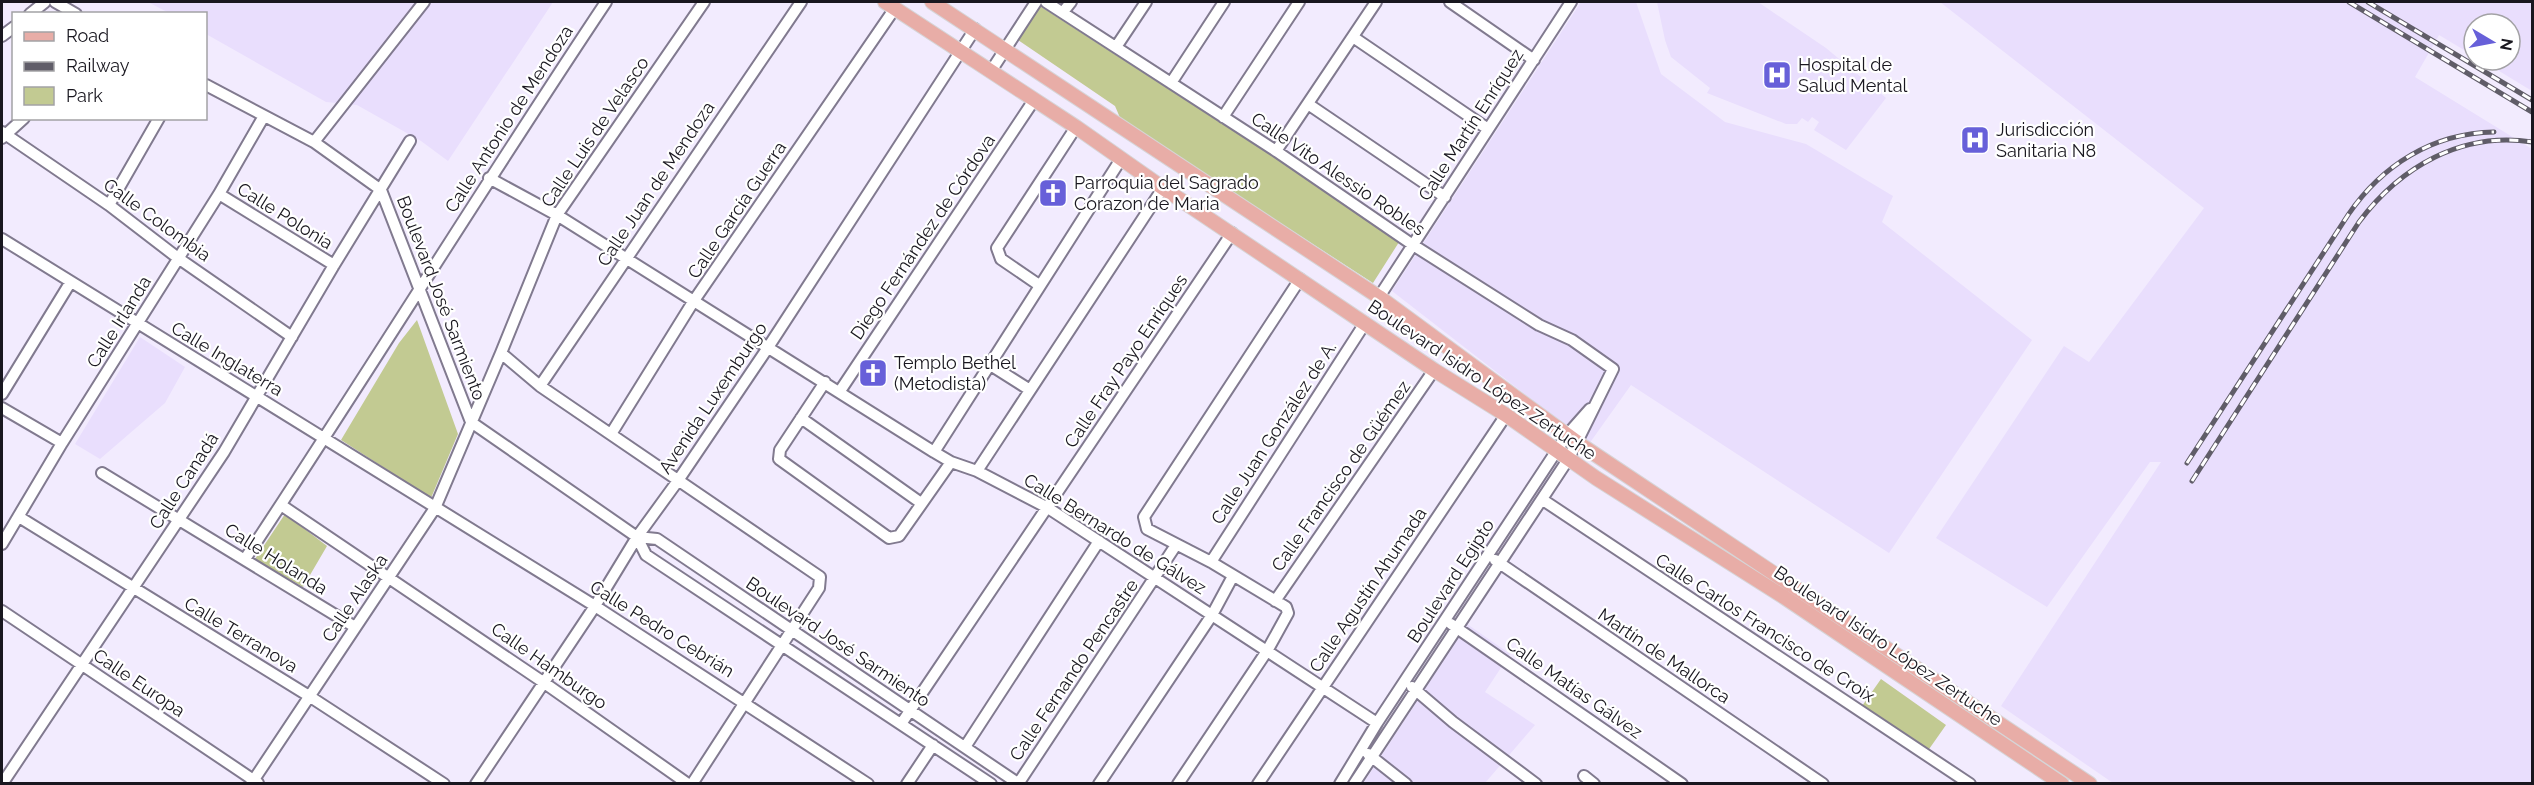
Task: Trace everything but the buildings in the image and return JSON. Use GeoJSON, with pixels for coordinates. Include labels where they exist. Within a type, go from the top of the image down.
{"type":"FeatureCollection","features":[{"type":"Feature","properties":{"kind":"main road","name":"Boulevard Isidro López Zertuche"},"geometry":{"type":"LineString","coordinates":[[932,2],[1379,297],[1572,439],[2090,783]]}},
{"type":"Feature","properties":{"kind":"main road","name":"Boulevard Isidro López Zertuche"},"geometry":{"type":"LineString","coordinates":[[890,5],[1076,127],[1162,188],[1434,370],[1506,415],[1596,478],[1784,597],[2062,783]]}},
{"type":"Feature","properties":{"kind":"street"},"geometry":{"type":"LineString","coordinates":[[32,12],[45,2]]}},
{"type":"Feature","properties":{"kind":"street"},"geometry":{"type":"LineString","coordinates":[[55,2],[72,12]]}},
{"type":"Feature","properties":{"kind":"street"},"geometry":{"type":"LineString","coordinates":[[314,142],[424,2]]}},
{"type":"Feature","properties":{"kind":"street","name":"Calle Antonio de Mendoza"},"geometry":{"type":"LineString","coordinates":[[245,559],[326,438],[489,178],[606,2]]}},
{"type":"Feature","properties":{"kind":"street","name":"Calle Luis de Velasco"},"geometry":{"type":"LineString","coordinates":[[471,422],[557,215],[705,2]]}},
{"type":"Feature","properties":{"kind":"street","name":"Calle Juan de Mendoza"},"geometry":{"type":"LineString","coordinates":[[540,386],[801,2]]}},
{"type":"Feature","properties":{"kind":"street"},"geometry":{"type":"LineString","coordinates":[[991,71],[1036,2]]}},
{"type":"Feature","properties":{"kind":"street","name":"Calle Vito Alessio Robles"},"geometry":{"type":"LineString","coordinates":[[1046,2],[1276,151],[1413,244],[1539,325],[1572,340],[1613,369]]}},
{"type":"Feature","properties":{"kind":"street"},"geometry":{"type":"LineString","coordinates":[[1063,12],[1071,2]]}},
{"type":"Feature","properties":{"kind":"street"},"geometry":{"type":"LineString","coordinates":[[1116,47],[1146,2]]}},
{"type":"Feature","properties":{"kind":"street"},"geometry":{"type":"LineString","coordinates":[[1171,83],[1224,2]]}},
{"type":"Feature","properties":{"kind":"street"},"geometry":{"type":"LineString","coordinates":[[1224,117],[1299,2]]}},
{"type":"Feature","properties":{"kind":"street"},"geometry":{"type":"LineString","coordinates":[[1276,151],[1376,2]]}},
{"type":"Feature","properties":{"kind":"street"},"geometry":{"type":"LineString","coordinates":[[1450,2],[1534,60]]}},
{"type":"Feature","properties":{"kind":"street","name":"Calle Martín Enríquez"},"geometry":{"type":"LineString","coordinates":[[1379,297],[1571,2]]}},
{"type":"Feature","properties":{"kind":"street","name":"Calle García Guerra"},"geometry":{"type":"LineString","coordinates":[[611,434],[693,302],[890,5]]}},
{"type":"Feature","properties":{"kind":"street","name":"Avenida Luxemburgo"},"geometry":{"type":"LineString","coordinates":[[476,783],[595,606],[637,537],[677,482],[766,349],[975,29]]}},
{"type":"Feature","properties":{"kind":"street"},"geometry":{"type":"LineString","coordinates":[[1353,37],[1488,129]]}},
{"type":"Feature","properties":{"kind":"street","name":"Boulevard José Sarmiento"},"geometry":{"type":"LineString","coordinates":[[207,86],[314,142],[381,190],[471,422],[637,537],[646,555],[991,783]]}},
{"type":"Feature","properties":{"kind":"street","name":"Diego Fernández de Córdova"},"geometry":{"type":"LineString","coordinates":[[840,391],[1034,100]]}},
{"type":"Feature","properties":{"kind":"street"},"geometry":{"type":"LineString","coordinates":[[1308,104],[1445,197]]}},
{"type":"Feature","properties":{"kind":"street","name":"Calle Irlanda"},"geometry":{"type":"LineString","coordinates":[[2,544],[62,443],[219,194],[264,116]]}},
{"type":"Feature","properties":{"kind":"street"},"geometry":{"type":"LineString","coordinates":[[3,135],[22,120]]}},
{"type":"Feature","properties":{"kind":"street"},"geometry":{"type":"LineString","coordinates":[[109,205],[158,120]]}},
{"type":"Feature","properties":{"kind":"street"},"geometry":{"type":"LineString","coordinates":[[1039,285],[1001,259],[997,248],[1076,127]]}},
{"type":"Feature","properties":{"kind":"street","name":"Calle Colombia"},"geometry":{"type":"LineString","coordinates":[[3,135],[109,205],[178,258],[292,337]]}},
{"type":"Feature","properties":{"kind":"street","name":"Calle Canadá"},"geometry":{"type":"LineString","coordinates":[[2,783],[179,519],[256,397],[410,141]]}},
{"type":"Feature","properties":{"kind":"street"},"geometry":{"type":"LineString","coordinates":[[934,452],[1121,159]]}},
{"type":"Feature","properties":{"kind":"street","name":"Calle Bernardo de Gálvez"},"geometry":{"type":"LineString","coordinates":[[489,178],[557,215],[766,349],[840,391],[934,452],[951,462],[977,471],[1048,508],[1377,723]]}},
{"type":"Feature","properties":{"kind":"street"},"geometry":{"type":"LineString","coordinates":[[977,471],[1162,188]]}},
{"type":"Feature","properties":{"kind":"street","name":"Calle Polonia"},"geometry":{"type":"LineString","coordinates":[[219,194],[334,265]]}},
{"type":"Feature","properties":{"kind":"street","name":"Calle Fray Payo Enriques"},"geometry":{"type":"LineString","coordinates":[[901,724],[1232,233]]}},
{"type":"Feature","properties":{"kind":"street","name":"Calle Inglaterra"},"geometry":{"type":"LineString","coordinates":[[2,240],[326,438],[435,508]]}},
{"type":"Feature","properties":{"kind":"street"},"geometry":{"type":"LineString","coordinates":[[1178,783],[1288,616],[1286,607],[1211,562],[1147,529],[1144,517],[1300,279]]}},
{"type":"Feature","properties":{"kind":"street"},"geometry":{"type":"LineString","coordinates":[[2,394],[70,283]]}},
{"type":"Feature","properties":{"kind":"street","name":"Calle Juan González de A."},"geometry":{"type":"LineString","coordinates":[[1211,562],[1365,323]]}},
{"type":"Feature","properties":{"kind":"street"},"geometry":{"type":"LineString","coordinates":[[501,353],[540,386],[677,482],[818,574],[821,580],[819,588],[690,783]]}},
{"type":"Feature","properties":{"kind":"street"},"geometry":{"type":"LineString","coordinates":[[989,364],[1030,390]]}},
{"type":"Feature","properties":{"kind":"street","name":"Boulevard Egipto"},"geometry":{"type":"LineString","coordinates":[[1340,783],[1557,450],[1572,439],[1596,402],[1613,369]]}},
{"type":"Feature","properties":{"kind":"street","name":"Calle Francisco de Güémez"},"geometry":{"type":"LineString","coordinates":[[1275,601],[1434,370]]}},
{"type":"Feature","properties":{"kind":"street"},"geometry":{"type":"LineString","coordinates":[[825,382],[780,450],[780,461],[889,538],[899,536],[951,462]]}},
{"type":"Feature","properties":{"kind":"street"},"geometry":{"type":"LineString","coordinates":[[2,408],[62,443]]}},
{"type":"Feature","properties":{"kind":"street","name":"Calle Agustín Ahumada"},"geometry":{"type":"LineString","coordinates":[[1258,783],[1506,415]]}},
{"type":"Feature","properties":{"kind":"street"},"geometry":{"type":"LineString","coordinates":[[801,418],[921,503]]}},
{"type":"Feature","properties":{"kind":"street","name":"Calle Alaska"},"geometry":{"type":"LineString","coordinates":[[254,782],[435,508],[471,422]]}},
{"type":"Feature","properties":{"kind":"street","name":"Boulevard Egipto"},"geometry":{"type":"LineString","coordinates":[[1354,783],[1543,500],[1569,458],[1572,439]]}},
{"type":"Feature","properties":{"kind":"street","name":"Calle Holanda"},"geometry":{"type":"LineString","coordinates":[[102,473],[355,627]]}},
{"type":"Feature","properties":{"kind":"street","name":"Calle Carlos Francisco de Croix"},"geometry":{"type":"LineString","coordinates":[[1543,500],[1970,783]]}},
{"type":"Feature","properties":{"kind":"street","name":"Calle Hamburgo"},"geometry":{"type":"LineString","coordinates":[[281,505],[690,783]]}},
{"type":"Feature","properties":{"kind":"street","name":"Calle Pedro Cebrián"},"geometry":{"type":"LineString","coordinates":[[435,508],[595,606],[868,783]]}},
{"type":"Feature","properties":{"kind":"street","name":"Calle Terranova"},"geometry":{"type":"LineString","coordinates":[[19,517],[309,696],[444,783]]}},
{"type":"Feature","properties":{"kind":"street","name":"Boulevard José Sarmiento"},"geometry":{"type":"LineString","coordinates":[[637,537],[657,539],[1019,783]]}},
{"type":"Feature","properties":{"kind":"street"},"geometry":{"type":"LineString","coordinates":[[965,747],[1099,541]]}},
{"type":"Feature","properties":{"kind":"street","name":"Calle Fernando Pencastre"},"geometry":{"type":"LineString","coordinates":[[1019,783],[1176,545]]}},
{"type":"Feature","properties":{"kind":"street","name":"Martín de Mallorca"},"geometry":{"type":"LineString","coordinates":[[1487,556],[1823,783]]}},
{"type":"Feature","properties":{"kind":"street"},"geometry":{"type":"LineString","coordinates":[[1099,783],[1212,615],[1233,576]]}},
{"type":"Feature","properties":{"kind":"street","name":"Calle Europa"},"geometry":{"type":"LineString","coordinates":[[2,611],[254,782]]}},
{"type":"Feature","properties":{"kind":"street","name":"Calle Matías Gálvez"},"geometry":{"type":"LineString","coordinates":[[1446,621],[1682,783]]}},
{"type":"Feature","properties":{"kind":"street"},"geometry":{"type":"LineString","coordinates":[[1405,681],[1453,722],[1536,783]]}},
{"type":"Feature","properties":{"kind":"street"},"geometry":{"type":"LineString","coordinates":[[907,783],[933,745]]}},
{"type":"Feature","properties":{"kind":"street"},"geometry":{"type":"LineString","coordinates":[[1361,749],[1406,783]]}},
{"type":"Feature","properties":{"kind":"street"},"geometry":{"type":"LineString","coordinates":[[1584,776],[1594,783]]}},
{"type":"Feature","properties":{"kind":"shaded area"},"geometry":{"type":"Polygon","coordinates":[[[148,2],[553,2],[448,161],[421,141],[357,105],[326,102],[207,35],[207,12],[167,12],[148,2]]]}},
{"type":"Feature","properties":{"kind":"shaded area"},"geometry":{"type":"Polygon","coordinates":[[[1581,2],[1636,2],[1661,74],[1725,122],[1806,144],[1893,196],[1882,222],[2032,340],[1889,553],[1631,385],[1589,444],[1392,291],[1581,2]]]}},
{"type":"Feature","properties":{"kind":"shaded area","name":"Hospital de Salud Mental"},"geometry":{"type":"Polygon","coordinates":[[[1657,2],[1758,2],[1826,48],[1886,98],[1846,150],[1814,130],[1819,122],[1812,117],[1808,122],[1802,118],[1797,124],[1786,124],[1707,93],[1710,88],[1671,57],[1657,2]]]}},
{"type":"Feature","properties":{"kind":"shaded area"},"geometry":{"type":"Polygon","coordinates":[[[1940,2],[2532,2],[2532,91],[2501,72],[2522,72],[2522,12],[2462,12],[2462,49],[2439,35],[2415,77],[2532,149],[2532,783],[2113,783],[2001,706],[2161,462],[2150,462],[2047,607],[1936,538],[2064,346],[2089,362],[2204,208],[1940,2]]]}},
{"type":"Feature","properties":{"kind":"shaded area"},"geometry":{"type":"Polygon","coordinates":[[[140,337],[185,367],[165,403],[100,459],[75,444],[140,337]]]}},
{"type":"Feature","properties":{"kind":"shaded area"},"geometry":{"type":"Polygon","coordinates":[[[1467,624],[1510,654],[1485,692],[1535,725],[1485,783],[1363,784],[1467,624]]]}},
{"type":"Feature","properties":{"kind":"green space"},"geometry":{"type":"Polygon","coordinates":[[[1040,6],[1401,239],[1373,283],[1121,120],[1115,106],[1018,40],[1040,6]]]}},
{"type":"Feature","properties":{"kind":"green space"},"geometry":{"type":"Polygon","coordinates":[[[417,320],[458,434],[431,498],[341,440],[399,343],[417,320]]]}},
{"type":"Feature","properties":{"kind":"green space"},"geometry":{"type":"Polygon","coordinates":[[[285,514],[327,546],[303,587],[255,559],[285,514]]]}},
{"type":"Feature","properties":{"kind":"green space"},"geometry":{"type":"Polygon","coordinates":[[[1881,679],[1946,725],[1927,752],[1862,706],[1881,679]]]}},
{"type":"Feature","properties":{"kind":"railway"},"geometry":{"type":"LineString","coordinates":[[2349,2],[2532,112]]}},
{"type":"Feature","properties":{"kind":"railway"},"geometry":{"type":"LineString","coordinates":[[2368,2],[2532,100]]}},
{"type":"Feature","properties":{"kind":"railway"},"geometry":{"type":"LineString","coordinates":[[2187,463],[2348,215],[2362,197],[2393,167],[2411,155],[2450,138],[2494,132]]}},
{"type":"Feature","properties":{"kind":"railway"},"geometry":{"type":"LineString","coordinates":[[2192,481],[2359,222],[2375,202],[2413,170],[2457,148],[2481,142],[2506,140],[2532,142]]}},
{"type":"Feature","properties":{"kind":"place","name":"Hospital de Salud Mental"},"geometry":{"type":"Point","coordinates":[1777,75]}},
{"type":"Feature","properties":{"kind":"place","name":"Jurisdicción Sanitaria N8"},"geometry":{"type":"Point","coordinates":[1975,140]}},
{"type":"Feature","properties":{"kind":"place","name":"Parroquia del Sagrado Corazon de Maria"},"geometry":{"type":"Point","coordinates":[1053,193]}},
{"type":"Feature","properties":{"kind":"place","name":"Templo Bethel (Metodista)"},"geometry":{"type":"Point","coordinates":[873,373]}}]}
